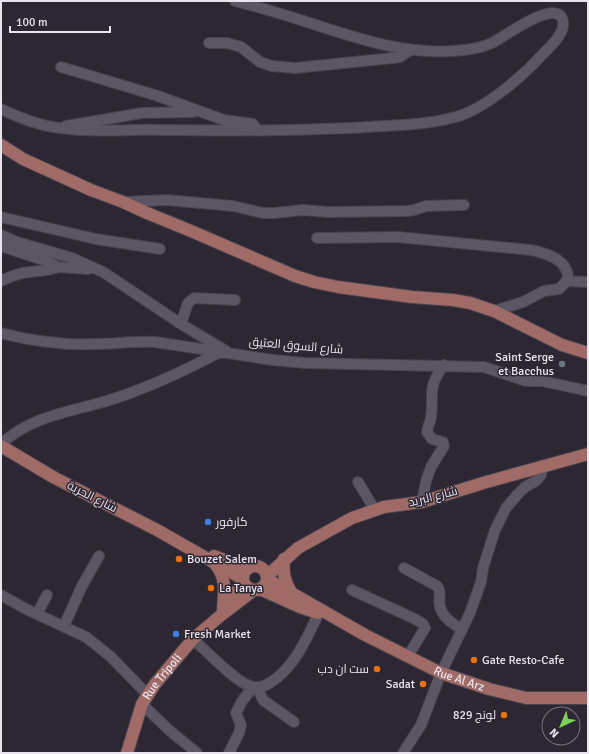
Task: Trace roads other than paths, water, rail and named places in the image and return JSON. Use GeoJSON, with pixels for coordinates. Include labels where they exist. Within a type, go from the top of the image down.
{"type":"FeatureCollection","features":[{"type":"Feature","properties":{"kind":"main road"},"geometry":{"type":"LineString","coordinates":[[1,145],[18,156],[91,190],[123,202],[147,214],[244,254],[271,267],[314,282],[369,292],[470,303],[494,311],[562,345],[588,353]]}},
{"type":"Feature","properties":{"kind":"main road"},"geometry":{"type":"LineString","coordinates":[[1,156],[18,162],[44,168]]}},
{"type":"Feature","properties":{"kind":"main road","name":"شارع الحرية"},"geometry":{"type":"LineString","coordinates":[[1,445],[52,476],[185,545]]}},
{"type":"Feature","properties":{"kind":"main road","name":"شارع البريد"},"geometry":{"type":"LineString","coordinates":[[262,580],[285,558],[310,540],[352,518],[384,507],[422,502],[588,454]]}},
{"type":"Feature","properties":{"kind":"main road"},"geometry":{"type":"LineString","coordinates":[[185,545],[248,568],[253,566],[262,580],[246,586],[243,580],[185,545]]}},
{"type":"Feature","properties":{"kind":"main road"},"geometry":{"type":"LineString","coordinates":[[285,558],[284,569],[286,582],[291,592]]}},
{"type":"Feature","properties":{"kind":"main road"},"geometry":{"type":"LineString","coordinates":[[215,564],[221,571],[224,582],[222,613]]}},
{"type":"Feature","properties":{"kind":"main road","name":"Rue Tripoli"},"geometry":{"type":"LineString","coordinates":[[222,613],[243,580],[245,572],[248,568]]}},
{"type":"Feature","properties":{"kind":"main road","name":"Rue Tripoli"},"geometry":{"type":"LineString","coordinates":[[127,753],[145,700],[155,684],[193,639],[262,580]]}},
{"type":"Feature","properties":{"kind":"main road","name":"Rue Al Arz"},"geometry":{"type":"LineString","coordinates":[[262,580],[291,592],[342,621],[441,673],[489,689],[526,698],[588,698]]}},
{"type":"Feature","properties":{"kind":"main road","name":"Rue Al Arz"},"geometry":{"type":"LineString","coordinates":[[262,580],[300,607],[342,621]]}},
{"type":"Feature","properties":{"kind":"street"},"geometry":{"type":"LineString","coordinates":[[1,109],[22,119],[58,128],[79,130],[317,130],[435,122],[462,115],[483,105],[536,61],[558,37],[562,29],[563,21],[562,16],[558,12],[550,11],[535,16],[500,38],[485,45],[463,50],[443,52],[410,50],[365,41],[235,1]]}},
{"type":"Feature","properties":{"kind":"street"},"geometry":{"type":"LineString","coordinates":[[209,43],[227,43],[240,47],[260,62],[272,66],[295,68],[393,58],[410,50]]}},
{"type":"Feature","properties":{"kind":"street"},"geometry":{"type":"LineString","coordinates":[[61,67],[155,95],[224,120],[253,124],[255,127],[254,130]]}},
{"type":"Feature","properties":{"kind":"street"},"geometry":{"type":"LineString","coordinates":[[58,128],[142,113],[199,112]]}},
{"type":"Feature","properties":{"kind":"street"},"geometry":{"type":"LineString","coordinates":[[123,202],[167,200],[233,206],[263,213],[302,210],[329,212],[407,211],[426,206],[464,205]]}},
{"type":"Feature","properties":{"kind":"street"},"geometry":{"type":"LineString","coordinates":[[1,217],[88,237],[160,249]]}},
{"type":"Feature","properties":{"kind":"street"},"geometry":{"type":"LineString","coordinates":[[1,235],[17,242],[72,258],[103,272],[181,324],[232,354]]}},
{"type":"Feature","properties":{"kind":"street"},"geometry":{"type":"LineString","coordinates":[[317,238],[398,237],[531,250],[556,258],[566,268],[568,275],[567,281],[559,289],[544,291],[523,302],[494,311]]}},
{"type":"Feature","properties":{"kind":"street"},"geometry":{"type":"LineString","coordinates":[[1,246],[49,262],[58,268]]}},
{"type":"Feature","properties":{"kind":"street"},"geometry":{"type":"LineString","coordinates":[[1,281],[28,272],[47,271],[58,268],[83,268],[103,272]]}},
{"type":"Feature","properties":{"kind":"street"},"geometry":{"type":"LineString","coordinates":[[567,281],[588,282]]}},
{"type":"Feature","properties":{"kind":"street"},"geometry":{"type":"LineString","coordinates":[[181,324],[188,303],[194,298],[235,300]]}},
{"type":"Feature","properties":{"kind":"street","name":"شارع السوق العتيق"},"geometry":{"type":"LineString","coordinates":[[1,333],[23,339],[56,344],[155,342],[273,360],[484,367],[526,381],[542,381],[588,390]]}},
{"type":"Feature","properties":{"kind":"street"},"geometry":{"type":"LineString","coordinates":[[1,445],[15,432],[43,418],[114,399],[169,377],[220,352]]}},
{"type":"Feature","properties":{"kind":"street"},"geometry":{"type":"LineString","coordinates":[[422,502],[430,467],[444,446],[443,442],[432,439],[427,432],[431,419],[432,384],[444,365]]}},
{"type":"Feature","properties":{"kind":"street"},"geometry":{"type":"LineString","coordinates":[[403,753],[421,725],[441,673],[475,599],[495,530],[506,508],[525,487],[536,481],[541,475],[542,470],[540,467]]}},
{"type":"Feature","properties":{"kind":"street"},"geometry":{"type":"LineString","coordinates":[[358,482],[375,510]]}},
{"type":"Feature","properties":{"kind":"street"},"geometry":{"type":"LineString","coordinates":[[64,626],[82,586],[99,556]]}},
{"type":"Feature","properties":{"kind":"street"},"geometry":{"type":"LineString","coordinates":[[404,568],[437,586],[440,591],[440,607],[442,613],[447,619],[462,630]]}},
{"type":"Feature","properties":{"kind":"street"},"geometry":{"type":"LineString","coordinates":[[352,590],[423,624],[425,628],[408,656]]}},
{"type":"Feature","properties":{"kind":"street"},"geometry":{"type":"LineString","coordinates":[[1,594],[37,614],[86,637],[99,646],[169,730],[197,753]]}},
{"type":"Feature","properties":{"kind":"street"},"geometry":{"type":"LineString","coordinates":[[37,614],[47,595]]}},
{"type":"Feature","properties":{"kind":"street"},"geometry":{"type":"LineString","coordinates":[[193,639],[210,656],[242,682],[255,687],[264,687],[270,684],[287,669],[298,655],[306,642],[319,613]]}},
{"type":"Feature","properties":{"kind":"street"},"geometry":{"type":"LineString","coordinates":[[255,687],[263,700],[294,722]]}},
{"type":"Feature","properties":{"kind":"street"},"geometry":{"type":"LineString","coordinates":[[229,753],[239,733],[241,725],[236,713],[242,701],[255,687]]}},
{"type":"Feature","properties":{"kind":"place","name":"Saint Serge et Bacchus"},"geometry":{"type":"Point","coordinates":[562,364]}},
{"type":"Feature","properties":{"kind":"place","name":"كارفور"},"geometry":{"type":"Point","coordinates":[208,522]}},
{"type":"Feature","properties":{"kind":"place","name":"Bouzet Salem"},"geometry":{"type":"Point","coordinates":[179,559]}},
{"type":"Feature","properties":{"kind":"place","name":"La Tanya"},"geometry":{"type":"Point","coordinates":[211,588]}},
{"type":"Feature","properties":{"kind":"place","name":"Fresh Market"},"geometry":{"type":"Point","coordinates":[176,634]}},
{"type":"Feature","properties":{"kind":"place","name":"Gate Resto-Cafe"},"geometry":{"type":"Point","coordinates":[474,660]}},
{"type":"Feature","properties":{"kind":"place","name":"ست ان دب"},"geometry":{"type":"Point","coordinates":[377,669]}},
{"type":"Feature","properties":{"kind":"place","name":"Sadat"},"geometry":{"type":"Point","coordinates":[423,684]}},
{"type":"Feature","properties":{"kind":"place","name":"لونج 829"},"geometry":{"type":"Point","coordinates":[504,715]}}]}
